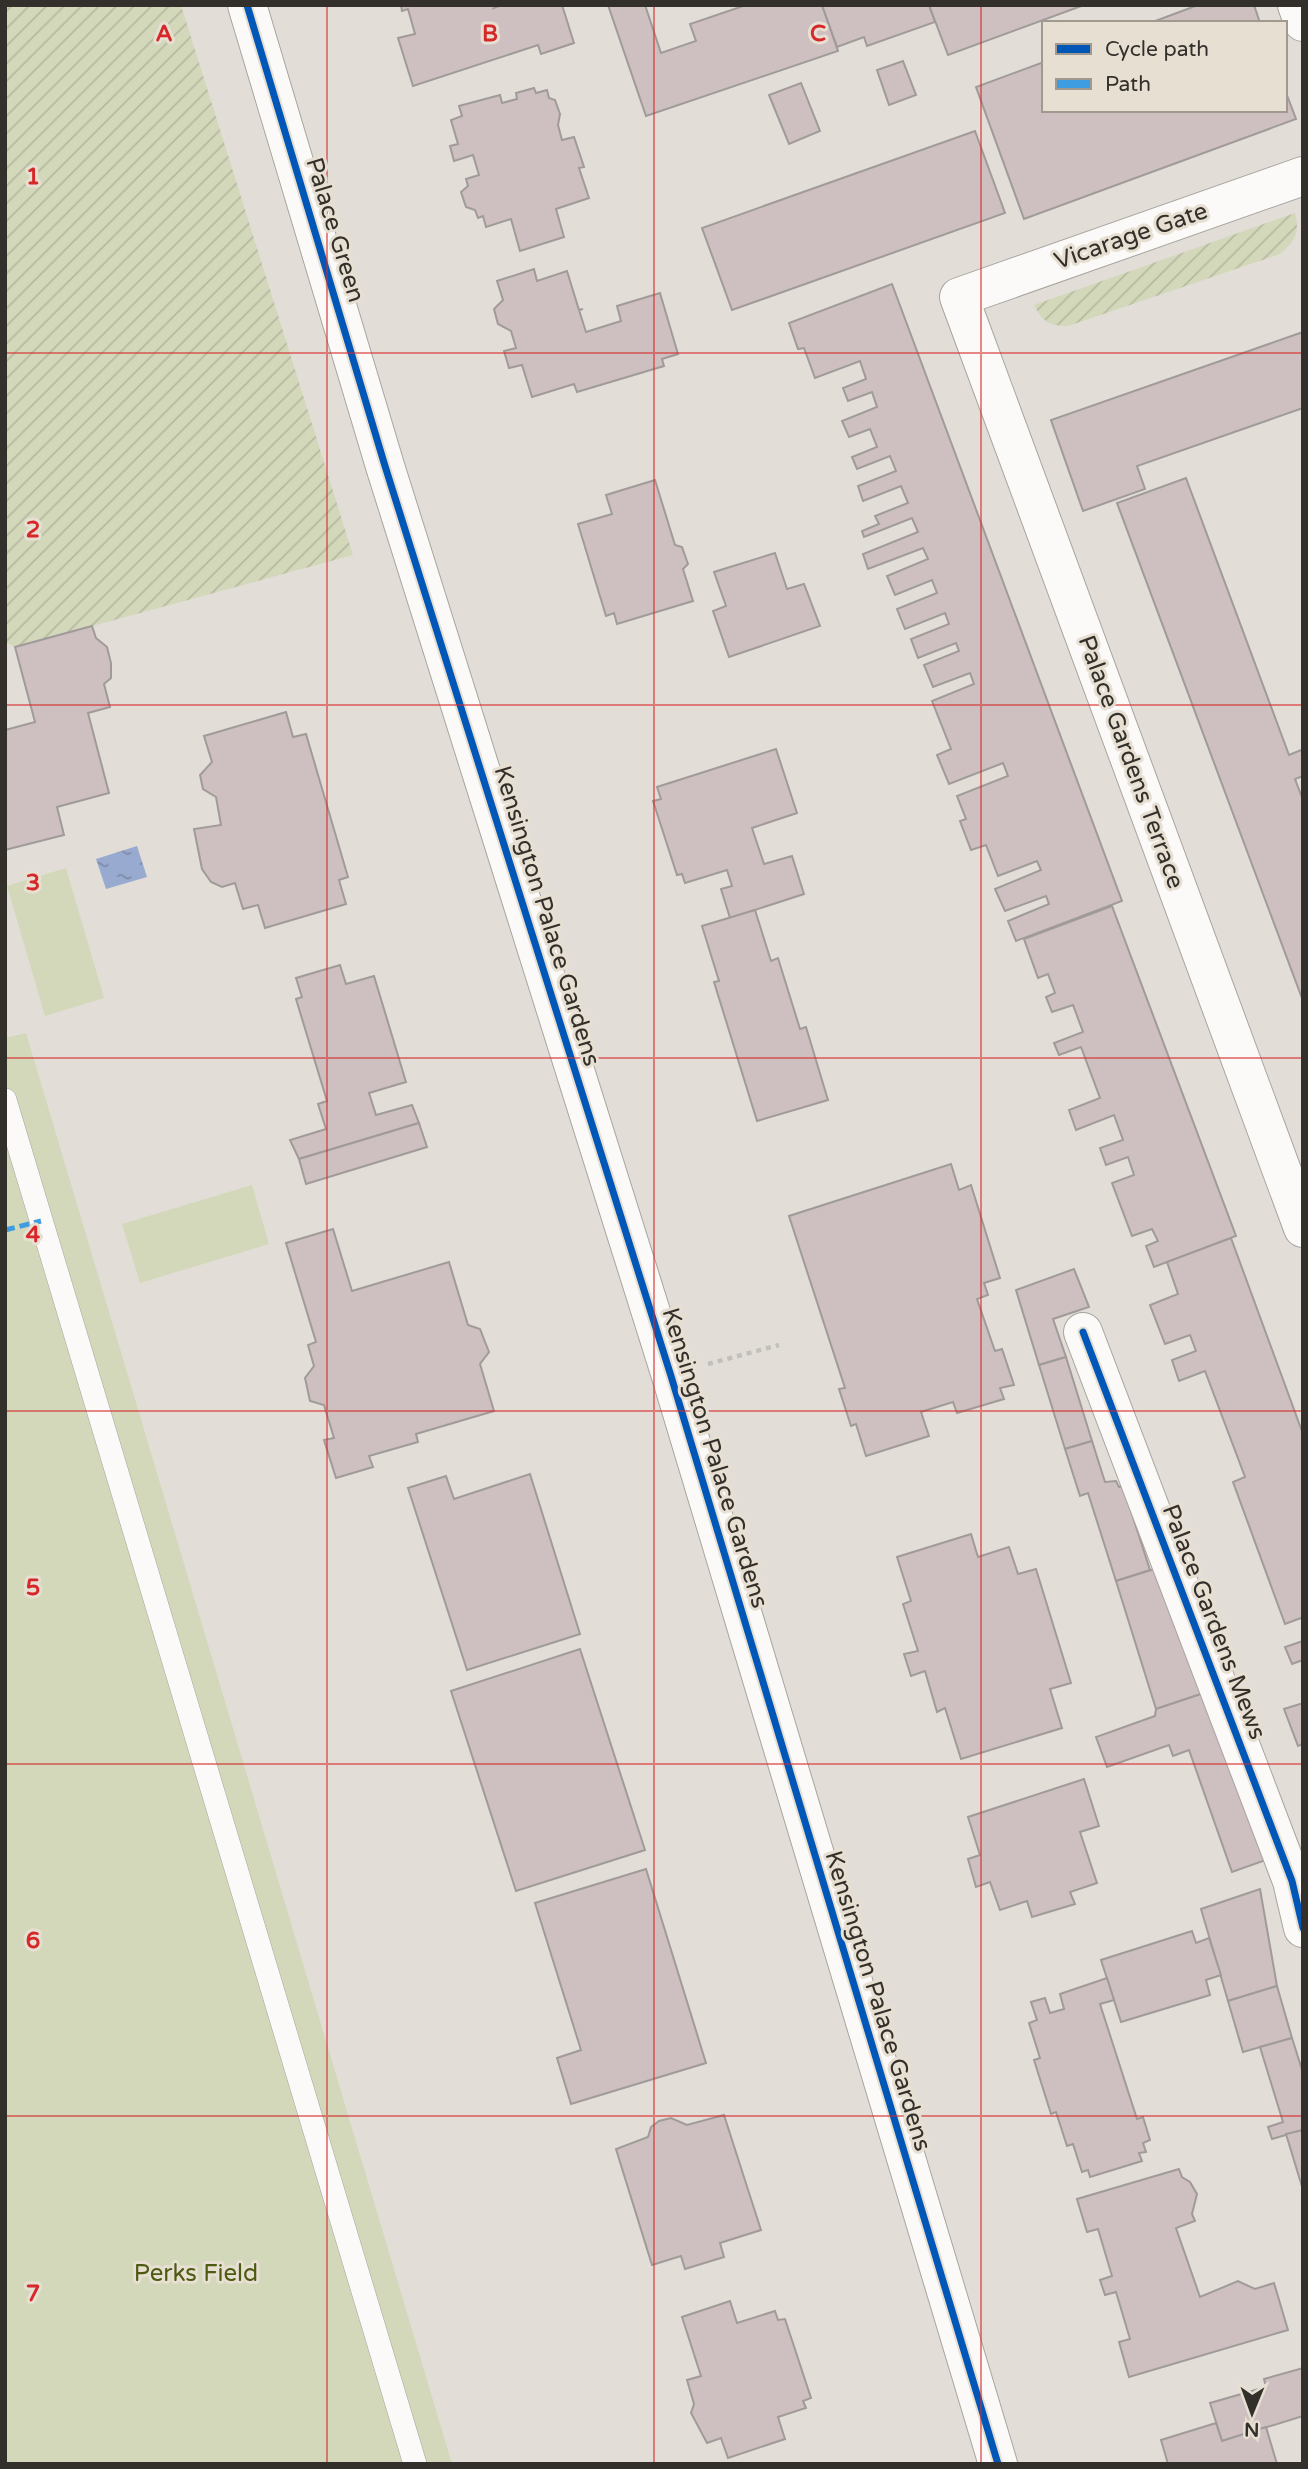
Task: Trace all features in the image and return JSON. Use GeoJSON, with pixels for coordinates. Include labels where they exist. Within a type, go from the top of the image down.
{"type":"FeatureCollection","features":[{"type":"Feature","properties":{"kind":"street","name":"Palace Green"},"geometry":{"type":"LineString","coordinates":[[247,5],[385,466]]}},
{"type":"Feature","properties":{"kind":"street"},"geometry":{"type":"LineString","coordinates":[[1297,5],[1303,22]]}},
{"type":"Feature","properties":{"kind":"street","name":"Vicarage Gate"},"geometry":{"type":"LineString","coordinates":[[959,297],[1303,176]]}},
{"type":"Feature","properties":{"kind":"street","name":"Palace Gardens Terrace"},"geometry":{"type":"LineString","coordinates":[[959,297],[1303,1228]]}},
{"type":"Feature","properties":{"kind":"street","name":"Kensington Palace Gardens"},"geometry":{"type":"LineString","coordinates":[[385,466],[671,1376],[998,2464]]}},
{"type":"Feature","properties":{"kind":"street","name":"Palace Gardens Mews"},"geometry":{"type":"LineString","coordinates":[[1083,1332],[1292,1881],[1303,1928]]}},
{"type":"Feature","properties":{"kind":"lane"},"geometry":{"type":"LineString","coordinates":[[5,1100],[415,2464]]}},
{"type":"Feature","properties":{"kind":"path"},"geometry":{"type":"LineString","coordinates":[[719,1361],[779,1345]]}},
{"type":"Feature","properties":{"kind":"green space"},"geometry":{"type":"Polygon","coordinates":[[[5,5],[181,5],[353,555],[15,647],[5,642],[5,5]]]}},
{"type":"Feature","properties":{"kind":"green space"},"geometry":{"type":"Polygon","coordinates":[[[1295,213],[1295,236],[1280,254],[1068,326],[1047,321],[1034,305],[1295,213]]]}},
{"type":"Feature","properties":{"kind":"green space"},"geometry":{"type":"Polygon","coordinates":[[[66,868],[104,998],[45,1016],[7,886],[66,868]]]}},
{"type":"Feature","properties":{"kind":"green space","name":"Perks Field"},"geometry":{"type":"Polygon","coordinates":[[[26,1033],[452,2464],[5,2464],[5,1038],[26,1033]]]}},
{"type":"Feature","properties":{"kind":"green space"},"geometry":{"type":"Polygon","coordinates":[[[252,1185],[269,1244],[140,1283],[122,1224],[252,1185]]]}},
{"type":"Feature","properties":{"kind":"water"},"geometry":{"type":"Polygon","coordinates":[[[137,846],[147,877],[106,889],[96,859],[137,846]]]}},
{"type":"Feature","properties":{"kind":"building"},"geometry":{"type":"Polygon","coordinates":[[[401,5],[496,5],[494,8],[502,5],[562,5],[574,43],[541,54],[538,45],[413,86],[398,38],[415,34],[408,9],[402,11],[401,5]]]}},
{"type":"Feature","properties":{"kind":"building"},"geometry":{"type":"Polygon","coordinates":[[[608,5],[645,5],[661,53],[696,41],[690,24],[746,5],[822,5],[838,51],[646,116],[608,5]]]}},
{"type":"Feature","properties":{"kind":"building"},"geometry":{"type":"Polygon","coordinates":[[[822,5],[929,5],[935,22],[867,46],[864,37],[837,47],[822,5]]]}},
{"type":"Feature","properties":{"kind":"building"},"geometry":{"type":"Polygon","coordinates":[[[929,5],[1084,5],[948,55],[929,5]]]}},
{"type":"Feature","properties":{"kind":"building"},"geometry":{"type":"Polygon","coordinates":[[[1198,5],[1254,5],[1259,21],[1155,21],[1198,5]]]}},
{"type":"Feature","properties":{"kind":"building"},"geometry":{"type":"Polygon","coordinates":[[[903,61],[916,95],[889,105],[877,70],[903,61]]]}},
{"type":"Feature","properties":{"kind":"building"},"geometry":{"type":"Polygon","coordinates":[[[1042,63],[1042,112],[1287,112],[1287,95],[1296,119],[1024,219],[976,87],[1042,63]]]}},
{"type":"Feature","properties":{"kind":"building"},"geometry":{"type":"Polygon","coordinates":[[[801,83],[820,131],[789,144],[769,95],[801,83]]]}},
{"type":"Feature","properties":{"kind":"building"},"geometry":{"type":"Polygon","coordinates":[[[534,88],[536,93],[547,90],[549,98],[555,100],[560,114],[558,125],[562,140],[574,137],[584,167],[579,168],[589,198],[556,209],[564,237],[520,251],[511,219],[486,227],[483,216],[478,218],[475,210],[466,207],[461,192],[468,186],[466,179],[479,175],[473,155],[454,161],[450,146],[458,144],[451,120],[462,116],[459,106],[500,95],[502,103],[517,99],[516,93],[534,88]]]}},
{"type":"Feature","properties":{"kind":"building"},"geometry":{"type":"Polygon","coordinates":[[[975,131],[1005,213],[732,310],[702,228],[975,131]]]}},
{"type":"Feature","properties":{"kind":"building"},"geometry":{"type":"Polygon","coordinates":[[[534,269],[537,281],[567,271],[586,332],[621,321],[617,306],[660,293],[678,354],[662,359],[664,366],[577,392],[574,384],[532,397],[522,365],[509,368],[504,351],[516,348],[511,331],[498,324],[494,309],[503,300],[497,281],[534,269]]]}},
{"type":"Feature","properties":{"kind":"building"},"geometry":{"type":"Polygon","coordinates":[[[892,284],[1122,901],[1016,941],[1008,921],[1049,904],[1046,896],[1005,911],[995,889],[1041,870],[1037,861],[998,876],[986,845],[971,850],[960,821],[966,819],[957,796],[1008,776],[1003,763],[949,784],[937,755],[951,749],[932,701],[974,684],[970,673],[933,687],[924,665],[959,651],[956,643],[918,658],[911,639],[949,624],[945,613],[905,629],[897,609],[937,593],[932,580],[895,595],[887,576],[928,559],[923,548],[868,569],[863,554],[918,532],[912,518],[864,537],[862,531],[879,524],[875,516],[908,503],[901,486],[863,501],[858,486],[896,471],[890,456],[857,469],[852,457],[877,447],[870,429],[849,437],[842,421],[877,407],[872,392],[848,401],[843,388],[866,379],[860,361],[815,378],[804,348],[798,349],[789,323],[892,284]]]}},
{"type":"Feature","properties":{"kind":"building"},"geometry":{"type":"Polygon","coordinates":[[[1303,332],[1303,408],[1137,466],[1145,489],[1083,511],[1051,420],[1303,332]]]}},
{"type":"Feature","properties":{"kind":"building"},"geometry":{"type":"Polygon","coordinates":[[[1186,478],[1289,755],[1301,750],[1303,755],[1303,776],[1295,779],[1303,800],[1303,1001],[1117,503],[1186,478]]]}},
{"type":"Feature","properties":{"kind":"building"},"geometry":{"type":"Polygon","coordinates":[[[655,480],[675,545],[682,547],[688,564],[683,569],[693,601],[617,624],[614,613],[606,616],[578,524],[612,514],[606,495],[655,480]]]}},
{"type":"Feature","properties":{"kind":"building"},"geometry":{"type":"Polygon","coordinates":[[[775,553],[787,589],[804,584],[820,626],[729,657],[713,611],[726,606],[714,572],[775,553]]]}},
{"type":"Feature","properties":{"kind":"building"},"geometry":{"type":"Polygon","coordinates":[[[92,626],[96,638],[107,647],[111,663],[111,678],[104,684],[110,707],[88,713],[109,793],[57,807],[64,835],[5,850],[5,730],[35,722],[15,647],[92,626]]]}},
{"type":"Feature","properties":{"kind":"building"},"geometry":{"type":"Polygon","coordinates":[[[286,712],[293,737],[306,734],[348,877],[339,880],[346,904],[265,928],[258,905],[243,909],[235,883],[222,887],[211,882],[202,869],[194,829],[221,825],[216,797],[203,789],[200,775],[212,762],[204,736],[286,712]]]}},
{"type":"Feature","properties":{"kind":"building"},"geometry":{"type":"Polygon","coordinates":[[[776,749],[797,813],[752,828],[764,864],[792,856],[804,894],[730,918],[721,889],[732,886],[727,870],[685,883],[682,874],[677,875],[653,801],[661,799],[657,787],[776,749]]]}},
{"type":"Feature","properties":{"kind":"building"},"geometry":{"type":"Polygon","coordinates":[[[1112,906],[1236,1236],[1154,1267],[1146,1246],[1158,1241],[1152,1229],[1132,1236],[1112,1183],[1134,1175],[1128,1157],[1106,1165],[1100,1148],[1123,1140],[1114,1115],[1076,1130],[1069,1110],[1100,1098],[1081,1047],[1059,1055],[1054,1043],[1083,1032],[1073,1005],[1052,1012],[1046,997],[1055,993],[1048,974],[1038,978],[1024,939],[1112,906]]]}},
{"type":"Feature","properties":{"kind":"building"},"geometry":{"type":"Polygon","coordinates":[[[755,910],[771,961],[778,958],[800,1029],[806,1027],[828,1100],[757,1121],[714,982],[719,981],[702,926],[755,910]]]}},
{"type":"Feature","properties":{"kind":"building"},"geometry":{"type":"Polygon","coordinates":[[[340,965],[346,984],[374,976],[406,1082],[369,1093],[376,1115],[412,1105],[419,1123],[299,1159],[290,1140],[326,1129],[318,1104],[327,1101],[296,999],[302,997],[296,978],[340,965]]]}},
{"type":"Feature","properties":{"kind":"building"},"geometry":{"type":"Polygon","coordinates":[[[419,1123],[427,1147],[306,1184],[299,1159],[419,1123]]]}},
{"type":"Feature","properties":{"kind":"building"},"geometry":{"type":"Polygon","coordinates":[[[951,1164],[959,1190],[971,1185],[1000,1278],[984,1283],[988,1295],[977,1299],[995,1351],[1002,1349],[1014,1385],[1000,1388],[1004,1399],[957,1413],[953,1402],[921,1412],[929,1436],[866,1456],[856,1424],[851,1426],[839,1389],[845,1388],[789,1216],[951,1164]]]}},
{"type":"Feature","properties":{"kind":"building"},"geometry":{"type":"Polygon","coordinates":[[[333,1229],[352,1291],[449,1262],[468,1325],[480,1329],[489,1352],[480,1364],[494,1411],[416,1434],[418,1442],[369,1456],[373,1467],[336,1478],[324,1440],[334,1438],[324,1405],[310,1401],[305,1378],[314,1366],[308,1345],[316,1342],[286,1243],[333,1229]]]}},
{"type":"Feature","properties":{"kind":"building"},"geometry":{"type":"Polygon","coordinates":[[[1231,1238],[1303,1434],[1303,1621],[1301,1618],[1285,1624],[1233,1482],[1245,1477],[1205,1371],[1179,1381],[1172,1360],[1196,1351],[1190,1335],[1165,1344],[1150,1305],[1178,1294],[1167,1262],[1231,1238]]]}},
{"type":"Feature","properties":{"kind":"building"},"geometry":{"type":"Polygon","coordinates":[[[1074,1269],[1089,1307],[1053,1319],[1066,1357],[1039,1365],[1016,1290],[1074,1269]]]}},
{"type":"Feature","properties":{"kind":"building"},"geometry":{"type":"Polygon","coordinates":[[[1066,1357],[1092,1441],[1065,1449],[1039,1365],[1066,1357]]]}},
{"type":"Feature","properties":{"kind":"building"},"geometry":{"type":"Polygon","coordinates":[[[1092,1441],[1105,1482],[1116,1481],[1119,1487],[1123,1486],[1150,1570],[1116,1581],[1088,1493],[1080,1496],[1065,1449],[1092,1441]]]}},
{"type":"Feature","properties":{"kind":"building"},"geometry":{"type":"Polygon","coordinates":[[[530,1474],[580,1634],[467,1670],[408,1488],[446,1476],[454,1499],[530,1474]]]}},
{"type":"Feature","properties":{"kind":"building"},"geometry":{"type":"Polygon","coordinates":[[[971,1534],[978,1557],[1009,1547],[1018,1574],[1036,1569],[1071,1683],[1050,1689],[1062,1728],[961,1759],[945,1708],[937,1712],[925,1671],[911,1676],[904,1654],[918,1651],[903,1604],[911,1601],[897,1557],[971,1534]]]}},
{"type":"Feature","properties":{"kind":"building"},"geometry":{"type":"Polygon","coordinates":[[[1161,1567],[1204,1693],[1156,1709],[1116,1581],[1161,1567]]]}},
{"type":"Feature","properties":{"kind":"building"},"geometry":{"type":"Polygon","coordinates":[[[1303,1641],[1303,1660],[1292,1664],[1285,1647],[1303,1641]]]}},
{"type":"Feature","properties":{"kind":"building"},"geometry":{"type":"Polygon","coordinates":[[[580,1649],[645,1850],[516,1891],[451,1691],[580,1649]]]}},
{"type":"Feature","properties":{"kind":"building"},"geometry":{"type":"Polygon","coordinates":[[[1204,1693],[1266,1860],[1232,1872],[1189,1750],[1173,1756],[1169,1745],[1107,1767],[1096,1737],[1155,1716],[1156,1709],[1204,1693]]]}},
{"type":"Feature","properties":{"kind":"building"},"geometry":{"type":"Polygon","coordinates":[[[1303,1703],[1303,1744],[1298,1746],[1284,1709],[1303,1703]]]}},
{"type":"Feature","properties":{"kind":"building"},"geometry":{"type":"Polygon","coordinates":[[[1084,1779],[1099,1826],[1080,1832],[1097,1883],[1070,1892],[1075,1904],[1032,1917],[1027,1901],[1000,1910],[990,1882],[976,1887],[968,1859],[980,1855],[968,1817],[1084,1779]]]}},
{"type":"Feature","properties":{"kind":"building"},"geometry":{"type":"Polygon","coordinates":[[[646,1869],[706,2063],[571,2104],[557,2058],[581,2050],[535,1903],[646,1869]]]}},
{"type":"Feature","properties":{"kind":"building"},"geometry":{"type":"Polygon","coordinates":[[[1260,1889],[1277,1986],[1228,2001],[1201,1909],[1260,1889]]]}},
{"type":"Feature","properties":{"kind":"building"},"geometry":{"type":"Polygon","coordinates":[[[1192,1931],[1196,1943],[1209,1938],[1221,1975],[1206,1980],[1210,1995],[1121,2022],[1101,1960],[1192,1931]]]}},
{"type":"Feature","properties":{"kind":"building"},"geometry":{"type":"Polygon","coordinates":[[[1107,1978],[1114,2000],[1100,2004],[1137,2119],[1143,2117],[1150,2140],[1143,2143],[1146,2152],[1139,2153],[1142,2161],[1090,2177],[1088,2170],[1082,2172],[1073,2144],[1067,2146],[1056,2112],[1051,2114],[1034,2060],[1040,2058],[1029,2023],[1037,2020],[1031,2002],[1045,1998],[1050,2013],[1064,2009],[1060,1994],[1107,1978]]]}},
{"type":"Feature","properties":{"kind":"building"},"geometry":{"type":"Polygon","coordinates":[[[1277,1986],[1292,2038],[1243,2052],[1228,2001],[1277,1986]]]}},
{"type":"Feature","properties":{"kind":"building"},"geometry":{"type":"Polygon","coordinates":[[[1292,2038],[1303,2073],[1303,2130],[1272,2139],[1268,2127],[1283,2122],[1260,2047],[1292,2038]]]}},
{"type":"Feature","properties":{"kind":"building"},"geometry":{"type":"Polygon","coordinates":[[[724,2115],[761,2230],[720,2243],[724,2257],[685,2269],[681,2256],[652,2265],[616,2149],[648,2137],[651,2127],[659,2121],[671,2118],[687,2125],[724,2115]]]}},
{"type":"Feature","properties":{"kind":"building"},"geometry":{"type":"Polygon","coordinates":[[[1303,2130],[1303,2190],[1286,2134],[1303,2130]]]}},
{"type":"Feature","properties":{"kind":"building"},"geometry":{"type":"Polygon","coordinates":[[[1179,2169],[1182,2177],[1190,2182],[1197,2194],[1192,2214],[1195,2221],[1176,2228],[1200,2297],[1238,2281],[1255,2289],[1274,2283],[1288,2330],[1129,2377],[1119,2342],[1130,2339],[1116,2292],[1105,2295],[1100,2280],[1112,2276],[1098,2229],[1087,2232],[1077,2199],[1179,2169]]]}},
{"type":"Feature","properties":{"kind":"building"},"geometry":{"type":"Polygon","coordinates":[[[730,2301],[737,2323],[775,2311],[778,2320],[785,2319],[811,2398],[803,2401],[806,2408],[778,2417],[785,2439],[728,2458],[721,2438],[707,2443],[691,2413],[694,2404],[687,2380],[701,2376],[682,2317],[730,2301]]]}},
{"type":"Feature","properties":{"kind":"building"},"geometry":{"type":"Polygon","coordinates":[[[1303,2368],[1303,2416],[1222,2441],[1210,2403],[1266,2387],[1264,2379],[1303,2368]]]}},
{"type":"Feature","properties":{"kind":"building"},"geometry":{"type":"Polygon","coordinates":[[[1216,2423],[1222,2441],[1266,2427],[1277,2464],[1168,2464],[1161,2440],[1216,2423]]]}},
{"type":"Feature","properties":{"kind":"marked path"},"geometry":{"type":"LineString","coordinates":[[5,1230],[41,1221]]}},
{"type":"Feature","properties":{"kind":"cycle path"},"geometry":{"type":"LineString","coordinates":[[247,5],[385,466],[671,1376],[998,2464]]}},
{"type":"Feature","properties":{"kind":"cycle path"},"geometry":{"type":"LineString","coordinates":[[1083,1332],[1292,1881],[1303,1928]]}}]}
